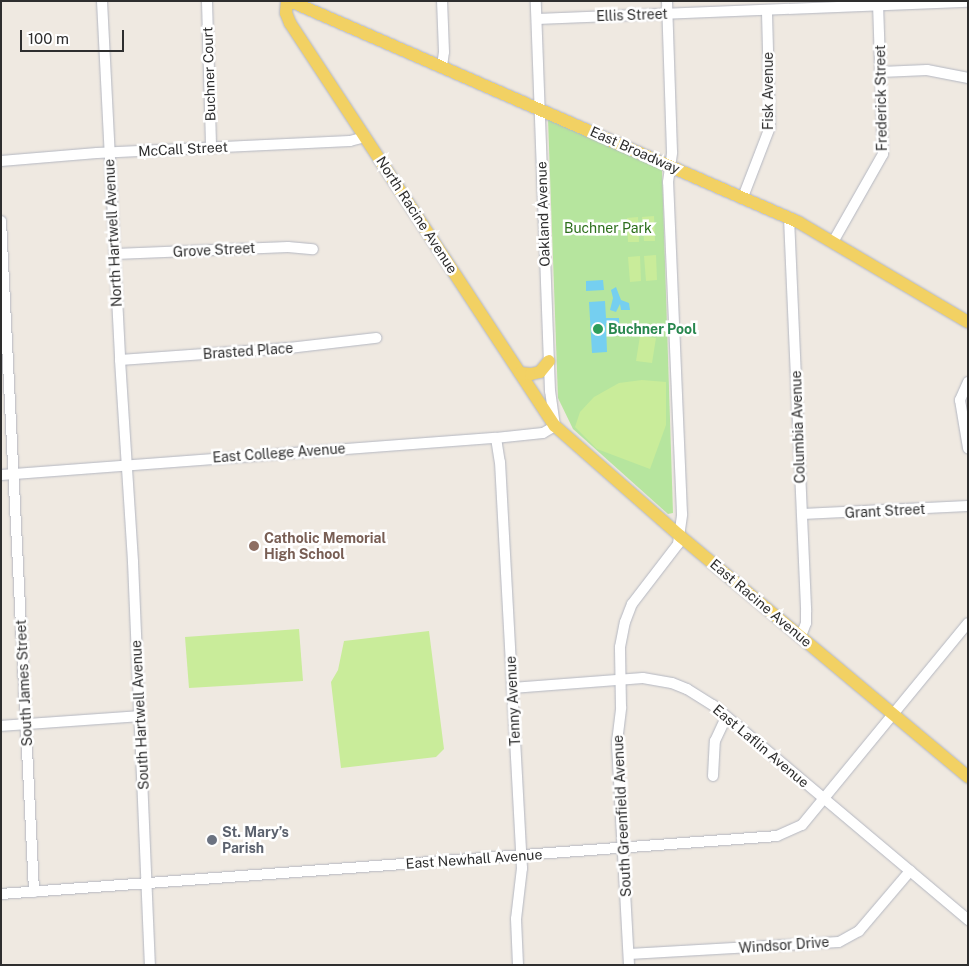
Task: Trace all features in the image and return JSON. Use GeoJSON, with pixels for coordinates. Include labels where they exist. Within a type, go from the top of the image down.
{"type":"FeatureCollection","features":[{"type":"Feature","properties":{"kind":"main road","name":"East Broadway"},"geometry":{"type":"LineString","coordinates":[[289,1],[540,108],[789,218],[968,322]]}},
{"type":"Feature","properties":{"kind":"main road","name":"North Racine Avenue"},"geometry":{"type":"LineString","coordinates":[[289,1],[286,14],[290,23],[555,426]]}},
{"type":"Feature","properties":{"kind":"main road"},"geometry":{"type":"LineString","coordinates":[[520,373],[531,374],[540,372],[549,361]]}},
{"type":"Feature","properties":{"kind":"main road","name":"East Racine Avenue"},"geometry":{"type":"LineString","coordinates":[[555,426],[679,536],[968,777]]}},
{"type":"Feature","properties":{"kind":"street","name":"North Hartwell Avenue"},"geometry":{"type":"LineString","coordinates":[[102,1],[126,465]]}},
{"type":"Feature","properties":{"kind":"street","name":"Buchner Court"},"geometry":{"type":"LineString","coordinates":[[207,1],[211,147]]}},
{"type":"Feature","properties":{"kind":"street"},"geometry":{"type":"LineString","coordinates":[[442,1],[444,52],[442,66]]}},
{"type":"Feature","properties":{"kind":"street","name":"Oakland Avenue"},"geometry":{"type":"LineString","coordinates":[[536,1],[549,361],[555,426]]}},
{"type":"Feature","properties":{"kind":"street","name":"South Greenfield Avenue"},"geometry":{"type":"LineString","coordinates":[[629,960],[617,742],[622,707],[620,647],[628,613],[637,596],[678,544],[682,514],[668,182],[672,150],[667,1]]}},
{"type":"Feature","properties":{"kind":"street","name":"Ellis Street"},"geometry":{"type":"LineString","coordinates":[[537,19],[767,10],[879,3],[968,2]]}},
{"type":"Feature","properties":{"kind":"street","name":"Frederick Street"},"geometry":{"type":"LineString","coordinates":[[833,242],[883,154],[879,3]]}},
{"type":"Feature","properties":{"kind":"street","name":"Fisk Avenue"},"geometry":{"type":"LineString","coordinates":[[743,197],[770,127],[767,10]]}},
{"type":"Feature","properties":{"kind":"street"},"geometry":{"type":"LineString","coordinates":[[881,72],[927,70],[968,78]]}},
{"type":"Feature","properties":{"kind":"street","name":"McCall Street"},"geometry":{"type":"LineString","coordinates":[[1,161],[109,152],[350,141],[365,137]]}},
{"type":"Feature","properties":{"kind":"street","name":"Columbia Avenue"},"geometry":{"type":"LineString","coordinates":[[789,218],[806,623],[800,636]]}},
{"type":"Feature","properties":{"kind":"street","name":"South James Street"},"geometry":{"type":"LineString","coordinates":[[1,222],[34,892]]}},
{"type":"Feature","properties":{"kind":"street","name":"Grove Street"},"geometry":{"type":"LineString","coordinates":[[115,254],[288,246],[313,249]]}},
{"type":"Feature","properties":{"kind":"street","name":"Brasted Place"},"geometry":{"type":"LineString","coordinates":[[120,360],[289,348],[376,338]]}},
{"type":"Feature","properties":{"kind":"street"},"geometry":{"type":"LineString","coordinates":[[968,382],[960,400],[968,448]]}},
{"type":"Feature","properties":{"kind":"street","name":"East College Avenue"},"geometry":{"type":"LineString","coordinates":[[1,475],[496,438],[543,433],[555,426]]}},
{"type":"Feature","properties":{"kind":"street","name":"Tenny Avenue"},"geometry":{"type":"LineString","coordinates":[[496,438],[500,462],[522,856],[522,877],[516,924],[518,965]]}},
{"type":"Feature","properties":{"kind":"street","name":"South Hartwell Avenue"},"geometry":{"type":"LineString","coordinates":[[126,465],[140,716],[150,965]]}},
{"type":"Feature","properties":{"kind":"street","name":"Grant Street"},"geometry":{"type":"LineString","coordinates":[[802,514],[968,506]]}},
{"type":"Feature","properties":{"kind":"street","name":"East Newhall Avenue"},"geometry":{"type":"LineString","coordinates":[[1,894],[777,836],[802,825],[968,622]]}},
{"type":"Feature","properties":{"kind":"street","name":"East Laflin Avenue"},"geometry":{"type":"LineString","coordinates":[[512,688],[643,678],[672,683],[698,695],[824,798],[968,920]]}},
{"type":"Feature","properties":{"kind":"street"},"geometry":{"type":"LineString","coordinates":[[1,726],[140,716]]}},
{"type":"Feature","properties":{"kind":"street"},"geometry":{"type":"LineString","coordinates":[[713,776],[715,741],[726,717]]}},
{"type":"Feature","properties":{"kind":"street","name":"Windsor Drive"},"geometry":{"type":"LineString","coordinates":[[629,960],[839,942],[859,931],[910,871]]}},
{"type":"Feature","properties":{"kind":"green space","name":"Buchner Park"},"geometry":{"type":"Polygon","coordinates":[[[548,119],[662,170],[673,513],[668,514],[573,429],[558,398],[548,119]]]}},
{"type":"Feature","properties":{"kind":"green space"},"geometry":{"type":"Polygon","coordinates":[[[654,216],[655,241],[644,241],[642,217],[654,216]]]}},
{"type":"Feature","properties":{"kind":"green space"},"geometry":{"type":"Polygon","coordinates":[[[638,217],[639,242],[628,242],[627,218],[638,217]]]}},
{"type":"Feature","properties":{"kind":"green space"},"geometry":{"type":"Polygon","coordinates":[[[656,255],[657,280],[646,281],[644,256],[656,255]]]}},
{"type":"Feature","properties":{"kind":"green space"},"geometry":{"type":"Polygon","coordinates":[[[640,256],[641,281],[630,282],[628,257],[640,256]]]}},
{"type":"Feature","properties":{"kind":"green space"},"geometry":{"type":"Polygon","coordinates":[[[640,336],[656,338],[652,363],[636,361],[640,336]]]}},
{"type":"Feature","properties":{"kind":"green space"},"geometry":{"type":"Polygon","coordinates":[[[642,380],[666,382],[666,425],[650,469],[597,449],[575,427],[580,412],[594,397],[619,383],[642,380]]]}},
{"type":"Feature","properties":{"kind":"green space"},"geometry":{"type":"Polygon","coordinates":[[[299,629],[303,681],[189,688],[185,637],[299,629]]]}},
{"type":"Feature","properties":{"kind":"green space"},"geometry":{"type":"Polygon","coordinates":[[[429,631],[444,749],[436,757],[341,768],[331,682],[338,670],[344,641],[429,631]]]}},
{"type":"Feature","properties":{"kind":"water"},"geometry":{"type":"Polygon","coordinates":[[[603,280],[604,290],[586,291],[586,281],[603,280]]]}},
{"type":"Feature","properties":{"kind":"water"},"geometry":{"type":"Polygon","coordinates":[[[616,287],[621,300],[629,303],[630,310],[621,310],[620,304],[616,312],[610,310],[613,298],[611,290],[616,287]]]}},
{"type":"Feature","properties":{"kind":"water","name":"Buchner Pool"},"geometry":{"type":"Polygon","coordinates":[[[605,301],[606,318],[619,318],[620,335],[610,336],[610,323],[606,323],[607,352],[592,353],[589,302],[605,301]]]}},
{"type":"Feature","properties":{"kind":"place","name":"Buchner Pool"},"geometry":{"type":"Point","coordinates":[598,329]}},
{"type":"Feature","properties":{"kind":"place","name":"Catholic Memorial High School"},"geometry":{"type":"Point","coordinates":[254,546]}},
{"type":"Feature","properties":{"kind":"place","name":"St. Mary’s Parish"},"geometry":{"type":"Point","coordinates":[212,840]}}]}
